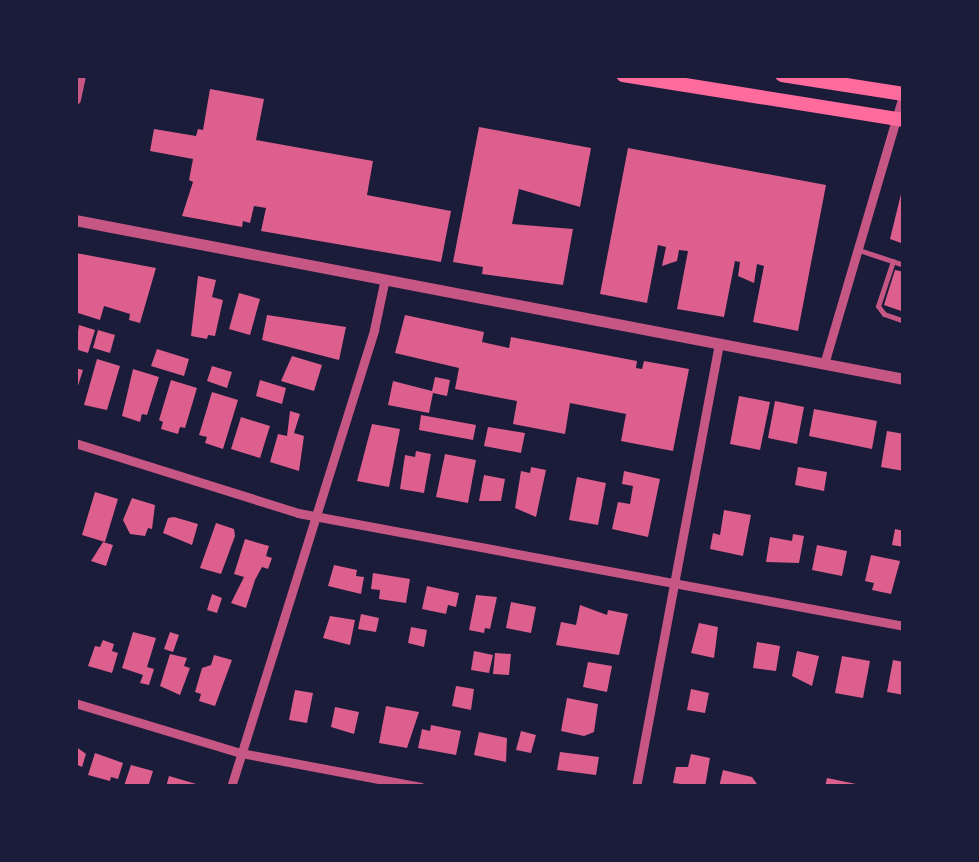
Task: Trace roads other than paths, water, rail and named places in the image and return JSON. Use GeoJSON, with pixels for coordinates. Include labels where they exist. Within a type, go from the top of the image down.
{"type":"FeatureCollection","features":[{"type":"Feature","properties":{"kind":"main road"},"geometry":{"type":"LineString","coordinates":[[622,75],[904,120]]}},
{"type":"Feature","properties":{"kind":"main road"},"geometry":{"type":"LineString","coordinates":[[782,75],[904,93]]}},
{"type":"Feature","properties":{"kind":"main road"},"geometry":{"type":"LineString","coordinates":[[801,75],[827,82]]}},
{"type":"Feature","properties":{"kind":"street"},"geometry":{"type":"LineString","coordinates":[[75,99],[80,75]]}},
{"type":"Feature","properties":{"kind":"street"},"geometry":{"type":"LineString","coordinates":[[824,364],[904,93]]}},
{"type":"Feature","properties":{"kind":"street"},"geometry":{"type":"LineString","coordinates":[[75,220],[384,283],[904,380]]}},
{"type":"Feature","properties":{"kind":"street"},"geometry":{"type":"LineString","coordinates":[[231,787],[384,283]]}},
{"type":"Feature","properties":{"kind":"street"},"geometry":{"type":"LineString","coordinates":[[636,787],[718,345]]}},
{"type":"Feature","properties":{"kind":"street"},"geometry":{"type":"LineString","coordinates":[[75,444],[315,516],[904,626]]}},
{"type":"Feature","properties":{"kind":"street"},"geometry":{"type":"LineString","coordinates":[[75,703],[242,754],[422,787]]}},
{"type":"Feature","properties":{"kind":"lane"},"geometry":{"type":"LineString","coordinates":[[856,249],[904,264]]}},
{"type":"Feature","properties":{"kind":"lane"},"geometry":{"type":"LineString","coordinates":[[893,261],[878,306],[884,314],[904,321]]}}]}
